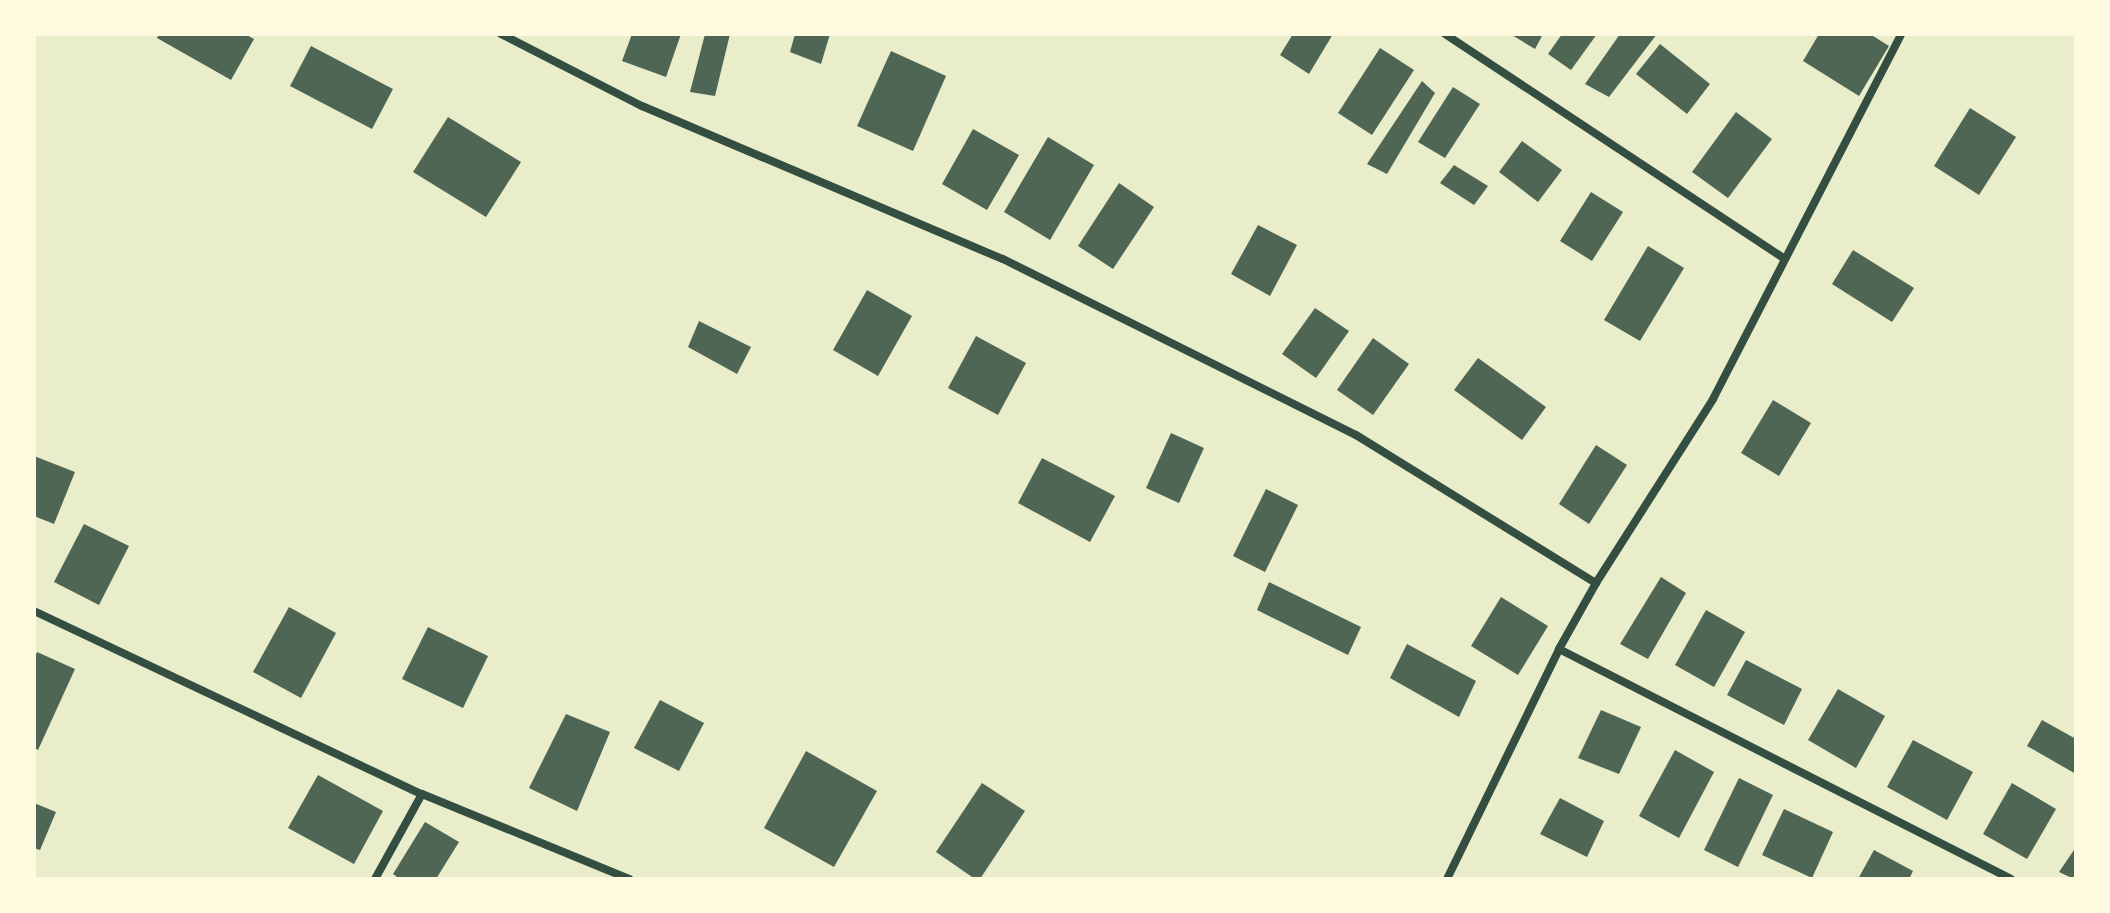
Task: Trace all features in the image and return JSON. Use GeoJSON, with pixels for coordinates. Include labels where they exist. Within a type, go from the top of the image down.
{"type":"FeatureCollection","features":[{"type":"Feature","properties":{"kind":"street"},"geometry":{"type":"LineString","coordinates":[[501,34],[642,106],[1003,259],[1342,428],[1596,583]]}},
{"type":"Feature","properties":{"kind":"street"},"geometry":{"type":"LineString","coordinates":[[1445,34],[1784,258]]}},
{"type":"Feature","properties":{"kind":"street"},"geometry":{"type":"LineString","coordinates":[[1447,879],[1559,649],[1596,583],[1713,399],[1901,34]]}},
{"type":"Feature","properties":{"kind":"street"},"geometry":{"type":"LineString","coordinates":[[34,611],[422,794],[629,879]]}},
{"type":"Feature","properties":{"kind":"street"},"geometry":{"type":"LineString","coordinates":[[1559,649],[2011,879]]}},
{"type":"Feature","properties":{"kind":"street"},"geometry":{"type":"LineString","coordinates":[[375,879],[422,794]]}},
{"type":"Feature","properties":{"kind":"building"},"geometry":{"type":"Polygon","coordinates":[[[159,34],[245,34],[254,39],[231,80],[157,38],[159,34]]]}},
{"type":"Feature","properties":{"kind":"building"},"geometry":{"type":"Polygon","coordinates":[[[632,34],[681,34],[666,77],[622,61],[632,34]]]}},
{"type":"Feature","properties":{"kind":"building"},"geometry":{"type":"Polygon","coordinates":[[[705,34],[730,34],[715,96],[690,92],[705,34]]]}},
{"type":"Feature","properties":{"kind":"building"},"geometry":{"type":"Polygon","coordinates":[[[795,34],[830,34],[821,64],[790,52],[795,34]]]}},
{"type":"Feature","properties":{"kind":"building"},"geometry":{"type":"Polygon","coordinates":[[[1293,34],[1333,34],[1309,74],[1280,55],[1293,34]]]}},
{"type":"Feature","properties":{"kind":"building"},"geometry":{"type":"Polygon","coordinates":[[[1510,34],[1543,34],[1535,49],[1510,34]]]}},
{"type":"Feature","properties":{"kind":"building"},"geometry":{"type":"Polygon","coordinates":[[[1562,34],[1597,34],[1571,70],[1548,54],[1562,34]]]}},
{"type":"Feature","properties":{"kind":"building"},"geometry":{"type":"Polygon","coordinates":[[[1620,34],[1657,34],[1609,97],[1585,84],[1620,34]]]}},
{"type":"Feature","properties":{"kind":"building"},"geometry":{"type":"Polygon","coordinates":[[[1819,34],[1870,34],[1889,46],[1859,96],[1803,61],[1819,34]]]}},
{"type":"Feature","properties":{"kind":"building"},"geometry":{"type":"Polygon","coordinates":[[[1660,44],[1710,84],[1687,114],[1636,74],[1660,44]]]}},
{"type":"Feature","properties":{"kind":"building"},"geometry":{"type":"Polygon","coordinates":[[[311,46],[393,89],[372,129],[290,86],[311,46]]]}},
{"type":"Feature","properties":{"kind":"building"},"geometry":{"type":"Polygon","coordinates":[[[1380,48],[1414,70],[1372,135],[1338,113],[1380,48]]]}},
{"type":"Feature","properties":{"kind":"building"},"geometry":{"type":"Polygon","coordinates":[[[891,51],[946,76],[913,151],[857,126],[891,51]]]}},
{"type":"Feature","properties":{"kind":"building"},"geometry":{"type":"Polygon","coordinates":[[[1422,81],[1435,93],[1387,174],[1367,164],[1422,81]]]}},
{"type":"Feature","properties":{"kind":"building"},"geometry":{"type":"Polygon","coordinates":[[[1453,87],[1480,104],[1445,158],[1418,142],[1453,87]]]}},
{"type":"Feature","properties":{"kind":"building"},"geometry":{"type":"Polygon","coordinates":[[[1970,108],[2016,137],[1979,195],[1934,166],[1970,108]]]}},
{"type":"Feature","properties":{"kind":"building"},"geometry":{"type":"Polygon","coordinates":[[[1736,112],[1772,139],[1728,198],[1692,172],[1736,112]]]}},
{"type":"Feature","properties":{"kind":"building"},"geometry":{"type":"Polygon","coordinates":[[[448,117],[521,162],[486,217],[413,172],[448,117]]]}},
{"type":"Feature","properties":{"kind":"building"},"geometry":{"type":"Polygon","coordinates":[[[973,129],[1019,155],[987,210],[942,184],[973,129]]]}},
{"type":"Feature","properties":{"kind":"building"},"geometry":{"type":"Polygon","coordinates":[[[1048,137],[1094,165],[1050,240],[1004,212],[1048,137]]]}},
{"type":"Feature","properties":{"kind":"building"},"geometry":{"type":"Polygon","coordinates":[[[1522,141],[1562,170],[1538,202],[1499,172],[1522,141]]]}},
{"type":"Feature","properties":{"kind":"building"},"geometry":{"type":"Polygon","coordinates":[[[1454,165],[1488,186],[1474,205],[1440,183],[1454,165]]]}},
{"type":"Feature","properties":{"kind":"building"},"geometry":{"type":"Polygon","coordinates":[[[1119,183],[1154,207],[1113,269],[1078,246],[1119,183]]]}},
{"type":"Feature","properties":{"kind":"building"},"geometry":{"type":"Polygon","coordinates":[[[1591,192],[1623,212],[1592,261],[1560,241],[1591,192]]]}},
{"type":"Feature","properties":{"kind":"building"},"geometry":{"type":"Polygon","coordinates":[[[1258,225],[1297,245],[1270,296],[1231,274],[1258,225]]]}},
{"type":"Feature","properties":{"kind":"building"},"geometry":{"type":"Polygon","coordinates":[[[1648,246],[1684,268],[1640,341],[1604,320],[1648,246]]]}},
{"type":"Feature","properties":{"kind":"building"},"geometry":{"type":"Polygon","coordinates":[[[1853,250],[1914,288],[1892,322],[1832,284],[1853,250]]]}},
{"type":"Feature","properties":{"kind":"building"},"geometry":{"type":"Polygon","coordinates":[[[867,290],[912,316],[878,376],[833,350],[867,290]]]}},
{"type":"Feature","properties":{"kind":"building"},"geometry":{"type":"Polygon","coordinates":[[[1315,308],[1349,331],[1316,378],[1282,354],[1315,308]]]}},
{"type":"Feature","properties":{"kind":"building"},"geometry":{"type":"Polygon","coordinates":[[[699,321],[751,347],[737,374],[688,347],[699,321]]]}},
{"type":"Feature","properties":{"kind":"building"},"geometry":{"type":"Polygon","coordinates":[[[976,336],[1026,363],[998,415],[948,388],[976,336]]]}},
{"type":"Feature","properties":{"kind":"building"},"geometry":{"type":"Polygon","coordinates":[[[1373,338],[1409,364],[1373,415],[1337,390],[1373,338]]]}},
{"type":"Feature","properties":{"kind":"building"},"geometry":{"type":"Polygon","coordinates":[[[1478,358],[1546,407],[1522,440],[1454,390],[1478,358]]]}},
{"type":"Feature","properties":{"kind":"building"},"geometry":{"type":"Polygon","coordinates":[[[1773,400],[1811,423],[1779,476],[1741,453],[1773,400]]]}},
{"type":"Feature","properties":{"kind":"building"},"geometry":{"type":"Polygon","coordinates":[[[1171,433],[1204,448],[1179,503],[1146,488],[1171,433]]]}},
{"type":"Feature","properties":{"kind":"building"},"geometry":{"type":"Polygon","coordinates":[[[1596,445],[1627,465],[1589,524],[1559,504],[1596,445]]]}},
{"type":"Feature","properties":{"kind":"building"},"geometry":{"type":"Polygon","coordinates":[[[34,456],[75,472],[54,524],[34,516],[34,456]]]}},
{"type":"Feature","properties":{"kind":"building"},"geometry":{"type":"Polygon","coordinates":[[[1042,458],[1115,496],[1090,542],[1018,503],[1042,458]]]}},
{"type":"Feature","properties":{"kind":"building"},"geometry":{"type":"Polygon","coordinates":[[[1266,489],[1298,505],[1265,572],[1233,556],[1266,489]]]}},
{"type":"Feature","properties":{"kind":"building"},"geometry":{"type":"Polygon","coordinates":[[[84,524],[129,546],[99,605],[54,582],[84,524]]]}},
{"type":"Feature","properties":{"kind":"building"},"geometry":{"type":"Polygon","coordinates":[[[1661,577],[1686,593],[1648,659],[1620,644],[1661,577]]]}},
{"type":"Feature","properties":{"kind":"building"},"geometry":{"type":"Polygon","coordinates":[[[1269,582],[1361,627],[1348,655],[1257,610],[1269,582]]]}},
{"type":"Feature","properties":{"kind":"building"},"geometry":{"type":"Polygon","coordinates":[[[1501,597],[1548,626],[1518,675],[1471,646],[1501,597]]]}},
{"type":"Feature","properties":{"kind":"building"},"geometry":{"type":"Polygon","coordinates":[[[289,607],[336,633],[301,698],[253,672],[289,607]]]}},
{"type":"Feature","properties":{"kind":"building"},"geometry":{"type":"Polygon","coordinates":[[[1706,610],[1745,632],[1714,687],[1675,665],[1706,610]]]}},
{"type":"Feature","properties":{"kind":"building"},"geometry":{"type":"Polygon","coordinates":[[[428,627],[488,656],[463,708],[402,679],[428,627]]]}},
{"type":"Feature","properties":{"kind":"building"},"geometry":{"type":"Polygon","coordinates":[[[1407,644],[1476,681],[1459,717],[1390,678],[1407,644]]]}},
{"type":"Feature","properties":{"kind":"building"},"geometry":{"type":"Polygon","coordinates":[[[37,652],[75,669],[38,750],[34,748],[34,660],[37,652]]]}},
{"type":"Feature","properties":{"kind":"building"},"geometry":{"type":"Polygon","coordinates":[[[1746,660],[1802,689],[1784,725],[1727,695],[1746,660]]]}},
{"type":"Feature","properties":{"kind":"building"},"geometry":{"type":"Polygon","coordinates":[[[1838,689],[1885,716],[1856,768],[1808,740],[1838,689]]]}},
{"type":"Feature","properties":{"kind":"building"},"geometry":{"type":"Polygon","coordinates":[[[660,700],[704,723],[679,771],[634,748],[660,700]]]}},
{"type":"Feature","properties":{"kind":"building"},"geometry":{"type":"Polygon","coordinates":[[[1601,710],[1641,727],[1619,774],[1578,758],[1601,710]]]}},
{"type":"Feature","properties":{"kind":"building"},"geometry":{"type":"Polygon","coordinates":[[[566,714],[610,732],[577,811],[529,788],[566,714]]]}},
{"type":"Feature","properties":{"kind":"building"},"geometry":{"type":"Polygon","coordinates":[[[2042,720],[2076,739],[2076,774],[2027,746],[2042,720]]]}},
{"type":"Feature","properties":{"kind":"building"},"geometry":{"type":"Polygon","coordinates":[[[1913,740],[1973,772],[1947,820],[1887,787],[1913,740]]]}},
{"type":"Feature","properties":{"kind":"building"},"geometry":{"type":"Polygon","coordinates":[[[1675,750],[1714,772],[1679,838],[1639,816],[1675,750]]]}},
{"type":"Feature","properties":{"kind":"building"},"geometry":{"type":"Polygon","coordinates":[[[806,751],[877,791],[834,867],[764,828],[806,751]]]}},
{"type":"Feature","properties":{"kind":"building"},"geometry":{"type":"Polygon","coordinates":[[[318,775],[383,811],[354,864],[288,828],[318,775]]]}},
{"type":"Feature","properties":{"kind":"building"},"geometry":{"type":"Polygon","coordinates":[[[1739,778],[1773,795],[1738,867],[1704,850],[1739,778]]]}},
{"type":"Feature","properties":{"kind":"building"},"geometry":{"type":"Polygon","coordinates":[[[982,783],[1025,811],[980,879],[975,879],[936,852],[982,783]]]}},
{"type":"Feature","properties":{"kind":"building"},"geometry":{"type":"Polygon","coordinates":[[[2012,783],[2056,809],[2027,859],[1983,834],[2012,783]]]}},
{"type":"Feature","properties":{"kind":"building"},"geometry":{"type":"Polygon","coordinates":[[[1560,798],[1604,821],[1587,857],[1540,834],[1560,798]]]}},
{"type":"Feature","properties":{"kind":"building"},"geometry":{"type":"Polygon","coordinates":[[[34,803],[56,812],[40,850],[34,848],[34,803]]]}},
{"type":"Feature","properties":{"kind":"building"},"geometry":{"type":"Polygon","coordinates":[[[1784,809],[1833,832],[1812,878],[1762,855],[1784,809]]]}},
{"type":"Feature","properties":{"kind":"building"},"geometry":{"type":"Polygon","coordinates":[[[425,822],[459,842],[436,879],[400,879],[393,874],[425,822]]]}},
{"type":"Feature","properties":{"kind":"building"},"geometry":{"type":"Polygon","coordinates":[[[2076,847],[2076,879],[2074,879],[2059,872],[2076,847]]]}},
{"type":"Feature","properties":{"kind":"building"},"geometry":{"type":"Polygon","coordinates":[[[1874,850],[1913,871],[1909,879],[1858,879],[1874,850]]]}}]}
